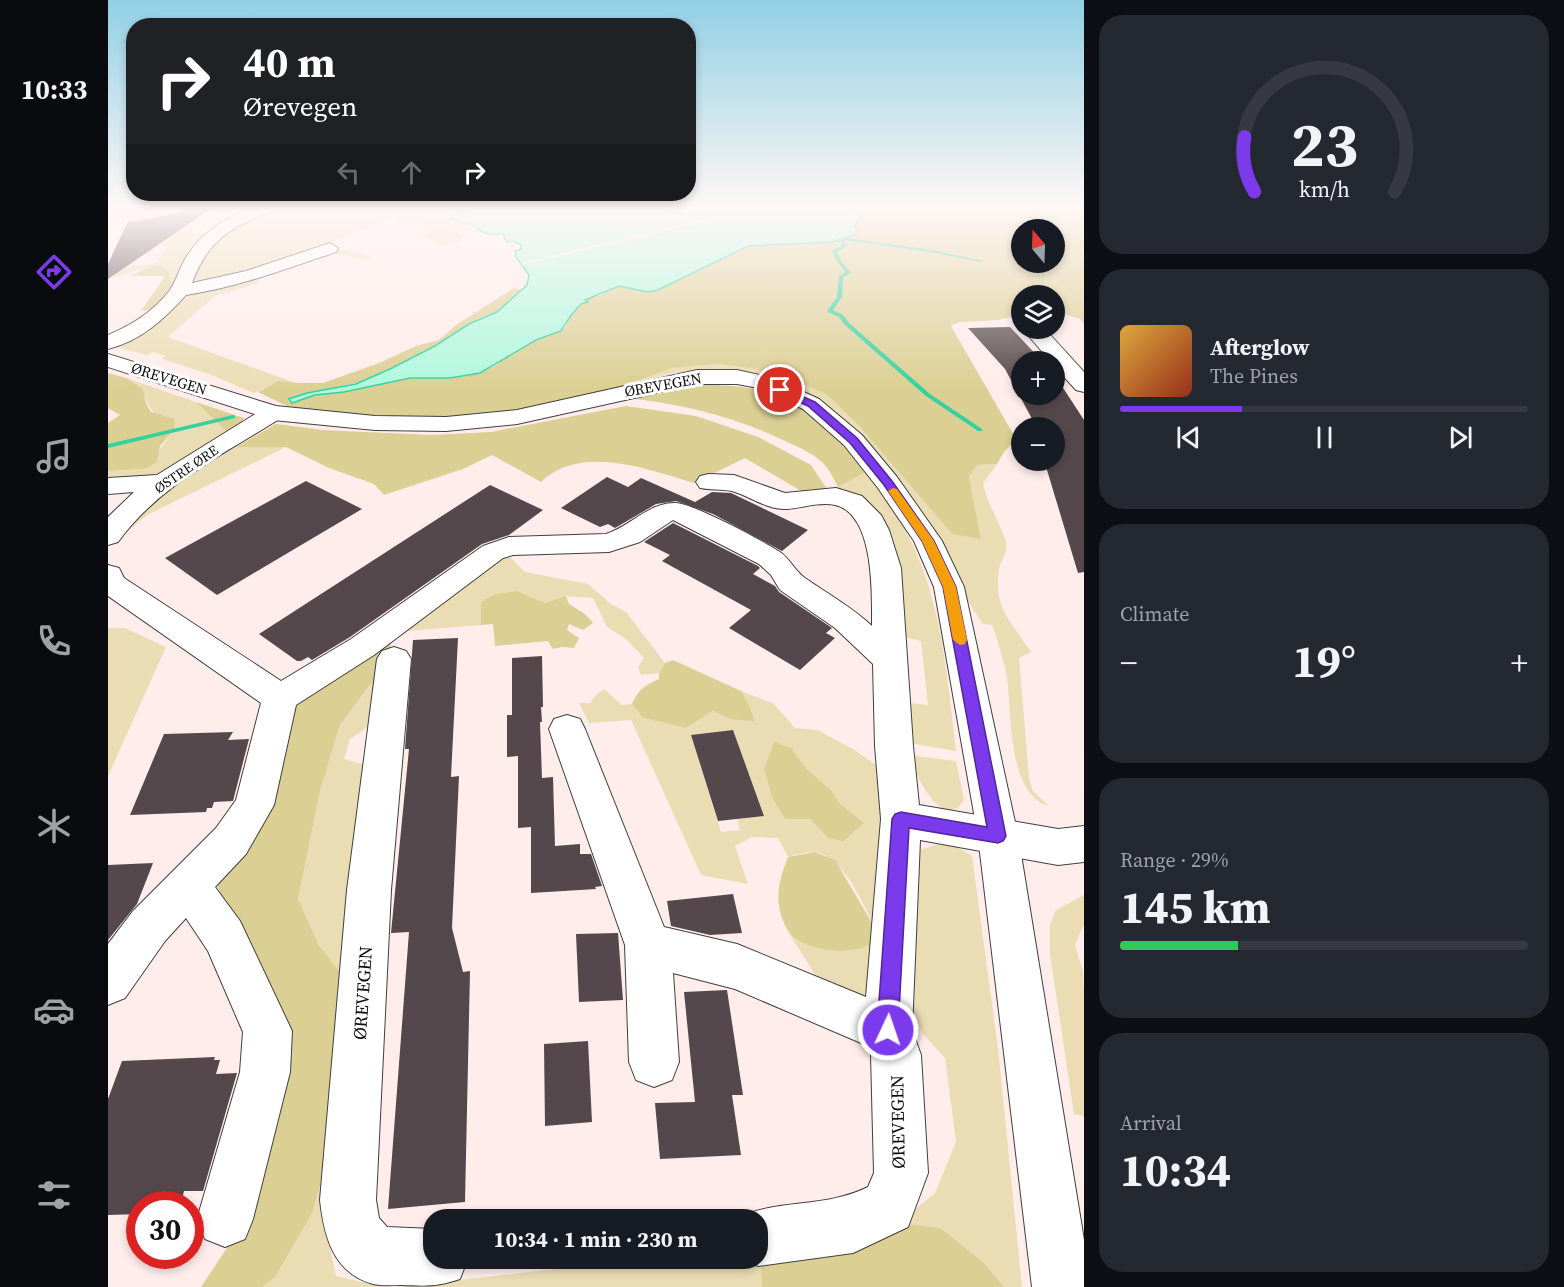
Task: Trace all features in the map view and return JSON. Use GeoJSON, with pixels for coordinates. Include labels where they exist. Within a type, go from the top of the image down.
{"type":"FeatureCollection","features":[{"type":"Feature","properties":{"kind":"street"},"geometry":{"type":"LineString","coordinates":[[108,343],[137,330],[161,311],[180,290],[188,268]]}},
{"type":"Feature","properties":{"kind":"street"},"geometry":{"type":"LineString","coordinates":[[180,290],[216,285],[272,268]]}},
{"type":"Feature","properties":{"kind":"street"},"geometry":{"type":"LineString","coordinates":[[1042,339],[1084,385]]}},
{"type":"Feature","properties":{"kind":"street","name":"ØREVEGEN"},"geometry":{"type":"LineString","coordinates":[[108,360],[273,413],[375,423],[446,424],[517,417],[697,377],[737,377],[765,383],[811,404],[853,440],[888,483],[928,541],[949,587],[998,836],[1062,1287]]}},
{"type":"Feature","properties":{"kind":"street","name":"ØSTRE ØRE"},"geometry":{"type":"LineString","coordinates":[[108,536],[134,506],[165,482],[273,413]]}},
{"type":"Feature","properties":{"kind":"street"},"geometry":{"type":"LineString","coordinates":[[108,486],[165,482]]}},
{"type":"Feature","properties":{"kind":"street","name":"ØREVEGEN"},"geometry":{"type":"LineString","coordinates":[[709,482],[734,483],[783,501],[836,496],[852,502],[867,515],[875,530],[886,568],[894,746],[901,819],[888,1030],[896,1055],[901,1173],[888,1207],[853,1225],[768,1236]]}},
{"type":"Feature","properties":{"kind":"street"},"geometry":{"type":"LineString","coordinates":[[108,982],[149,926],[231,841],[254,805],[280,698],[320,677],[395,626],[493,552],[509,546],[609,543],[630,536],[660,514],[676,511],[769,558],[782,569],[791,583],[846,620],[891,661]]}},
{"type":"Feature","properties":{"kind":"street"},"geometry":{"type":"LineString","coordinates":[[108,575],[111,583],[280,698]]}},
{"type":"Feature","properties":{"kind":"street","name":"ØREVEGEN"},"geometry":{"type":"LineString","coordinates":[[394,659],[369,890],[348,1200],[352,1231],[374,1255],[423,1257]]}},
{"type":"Feature","properties":{"kind":"street"},"geometry":{"type":"LineString","coordinates":[[567,729],[648,945],[654,1062]]}},
{"type":"Feature","properties":{"kind":"street"},"geometry":{"type":"LineString","coordinates":[[901,819],[1058,847],[1084,844]]}},
{"type":"Feature","properties":{"kind":"street"},"geometry":{"type":"LineString","coordinates":[[189,886],[225,936],[252,991],[268,1031],[265,1072],[225,1219]]}},
{"type":"Feature","properties":{"kind":"street"},"geometry":{"type":"LineString","coordinates":[[648,945],[737,967],[888,1030]]}},
{"type":"Feature","properties":{"kind":"shaded area"},"geometry":{"type":"Polygon","coordinates":[[[108,268],[148,268],[116,276],[108,276],[108,268]]]}},
{"type":"Feature","properties":{"kind":"shaded area"},"geometry":{"type":"Polygon","coordinates":[[[147,268],[165,268],[171,275],[170,280],[175,284],[157,309],[141,311],[165,276],[130,276],[147,268]]]}},
{"type":"Feature","properties":{"kind":"shaded area"},"geometry":{"type":"Polygon","coordinates":[[[156,268],[185,268],[175,284],[170,280],[171,275],[156,268]]]}},
{"type":"Feature","properties":{"kind":"shaded area"},"geometry":{"type":"Polygon","coordinates":[[[194,268],[265,268],[190,285],[191,273],[194,268]]]}},
{"type":"Feature","properties":{"kind":"shaded area"},"geometry":{"type":"Polygon","coordinates":[[[276,268],[291,268],[259,279],[259,283],[215,296],[168,337],[296,383],[278,381],[254,393],[209,374],[162,359],[166,356],[153,352],[147,355],[119,348],[190,294],[276,268]]]}},
{"type":"Feature","properties":{"kind":"shaded area"},"geometry":{"type":"Polygon","coordinates":[[[524,268],[703,268],[658,290],[648,292],[619,286],[585,300],[588,302],[581,304],[561,331],[536,340],[480,373],[450,378],[410,378],[344,392],[315,395],[292,403],[289,399],[307,393],[356,384],[435,346],[469,324],[497,312],[527,285],[529,275],[524,268]]]}},
{"type":"Feature","properties":{"kind":"shaded area"},"geometry":{"type":"Polygon","coordinates":[[[703,268],[1011,268],[1011,273],[1065,273],[1065,268],[1084,268],[1084,325],[1080,319],[1065,314],[1065,285],[1011,285],[1011,317],[999,320],[959,322],[951,326],[1011,430],[1011,444],[997,464],[977,465],[969,477],[981,539],[952,534],[859,426],[827,395],[800,382],[761,370],[720,364],[673,368],[620,387],[505,413],[445,418],[394,418],[291,408],[258,392],[278,381],[323,383],[379,363],[416,346],[439,340],[456,325],[514,288],[522,290],[497,312],[478,319],[435,346],[366,381],[289,399],[410,378],[450,378],[480,373],[495,366],[516,350],[565,328],[572,314],[581,303],[586,303],[586,298],[591,295],[599,296],[619,286],[648,292],[658,290],[703,268]]]}},
{"type":"Feature","properties":{"kind":"shaded area"},"geometry":{"type":"Polygon","coordinates":[[[720,364],[761,370],[800,382],[827,395],[859,426],[952,534],[981,538],[969,477],[977,465],[997,464],[983,483],[1006,543],[999,569],[999,595],[1001,605],[1011,623],[1031,652],[1019,658],[1029,778],[1033,791],[1049,806],[1035,799],[1025,786],[1019,770],[1011,731],[1007,678],[992,625],[983,624],[909,499],[866,440],[841,416],[812,397],[720,372],[705,370],[683,372],[620,387],[673,368],[720,364]]]}},
{"type":"Feature","properties":{"kind":"shaded area"},"geometry":{"type":"Polygon","coordinates":[[[108,373],[126,378],[143,389],[151,412],[175,419],[174,430],[160,446],[157,462],[145,469],[108,471],[108,423],[120,415],[108,408],[108,373]]]}},
{"type":"Feature","properties":{"kind":"shaded area"},"geometry":{"type":"Polygon","coordinates":[[[126,378],[196,402],[227,432],[162,476],[108,482],[108,471],[145,469],[174,430],[150,408],[143,389],[126,378]]]}},
{"type":"Feature","properties":{"kind":"shaded area"},"geometry":{"type":"Polygon","coordinates":[[[683,385],[719,385],[755,389],[790,400],[821,420],[868,471],[838,487],[819,459],[764,432],[706,412],[627,398],[683,385]]]}},
{"type":"Feature","properties":{"kind":"shaded area"},"geometry":{"type":"Polygon","coordinates":[[[196,402],[244,418],[240,425],[227,432],[196,402]]]}},
{"type":"Feature","properties":{"kind":"shaded area"},"geometry":{"type":"Polygon","coordinates":[[[626,406],[696,416],[758,437],[811,465],[827,489],[810,489],[803,492],[745,458],[694,483],[636,467],[595,462],[575,464],[557,470],[541,482],[492,455],[463,469],[384,495],[374,484],[329,468],[286,447],[236,447],[276,424],[322,430],[431,435],[491,432],[626,406]]]}},
{"type":"Feature","properties":{"kind":"shaded area"},"geometry":{"type":"Polygon","coordinates":[[[236,447],[286,447],[147,515],[132,528],[133,521],[173,486],[236,447]]]}},
{"type":"Feature","properties":{"kind":"shaded area"},"geometry":{"type":"Polygon","coordinates":[[[868,471],[905,529],[932,598],[943,649],[956,751],[903,742],[901,702],[928,705],[921,641],[900,636],[899,592],[838,487],[868,471]]]}},
{"type":"Feature","properties":{"kind":"shaded area"},"geometry":{"type":"Polygon","coordinates":[[[505,552],[525,572],[588,584],[611,604],[626,612],[665,663],[659,673],[641,675],[638,667],[644,658],[626,639],[607,627],[593,598],[566,596],[545,603],[517,591],[495,594],[481,602],[481,625],[395,632],[505,552]]]}},
{"type":"Feature","properties":{"kind":"shaded area"},"geometry":{"type":"Polygon","coordinates":[[[517,591],[545,603],[566,596],[569,604],[585,614],[593,623],[583,630],[569,624],[567,630],[579,638],[574,648],[553,649],[548,641],[495,646],[493,624],[481,625],[481,602],[495,594],[517,591]]]}},
{"type":"Feature","properties":{"kind":"shaded area"},"geometry":{"type":"Polygon","coordinates":[[[108,628],[125,628],[166,647],[108,776],[108,628]]]}},
{"type":"Feature","properties":{"kind":"shaded area"},"geometry":{"type":"Polygon","coordinates":[[[395,632],[384,666],[340,725],[320,791],[298,899],[319,945],[342,975],[330,1150],[312,1213],[275,1277],[262,1287],[201,1287],[248,1216],[278,1029],[213,876],[295,704],[395,632]]]}},
{"type":"Feature","properties":{"kind":"shaded area"},"geometry":{"type":"Polygon","coordinates":[[[673,660],[741,691],[755,721],[731,719],[713,711],[686,728],[643,718],[632,704],[634,699],[642,688],[659,679],[659,673],[665,663],[673,660]]]}},
{"type":"Feature","properties":{"kind":"shaded area"},"geometry":{"type":"Polygon","coordinates":[[[384,666],[380,700],[375,717],[350,739],[344,759],[369,766],[342,975],[319,945],[298,899],[320,791],[340,725],[384,666]]]}},
{"type":"Feature","properties":{"kind":"shaded area"},"geometry":{"type":"Polygon","coordinates":[[[604,689],[622,705],[632,704],[643,718],[686,728],[713,711],[731,719],[747,701],[741,691],[773,703],[795,728],[817,730],[853,749],[890,775],[876,985],[859,999],[836,996],[814,973],[787,930],[801,942],[878,935],[854,886],[836,864],[827,856],[816,852],[788,857],[778,838],[752,837],[735,846],[748,884],[701,875],[631,720],[589,723],[579,703],[590,703],[604,689]],[[733,730],[691,736],[721,832],[740,830],[737,819],[764,815],[733,730]],[[791,748],[810,819],[828,838],[864,823],[838,803],[832,791],[806,768],[791,748]]]}},
{"type":"Feature","properties":{"kind":"shaded area"},"geometry":{"type":"Polygon","coordinates":[[[774,742],[791,748],[806,768],[832,791],[839,803],[864,823],[843,841],[828,838],[810,819],[785,819],[773,799],[764,769],[774,742]]]}},
{"type":"Feature","properties":{"kind":"shaded area"},"geometry":{"type":"Polygon","coordinates":[[[908,755],[956,761],[964,800],[958,808],[945,811],[938,806],[923,786],[908,755]]]}},
{"type":"Feature","properties":{"kind":"shaded area"},"geometry":{"type":"Polygon","coordinates":[[[938,844],[954,845],[972,856],[998,1048],[1022,1287],[1004,1287],[984,1263],[898,1223],[935,1193],[956,1142],[945,1058],[922,1033],[913,1011],[907,958],[909,868],[920,850],[938,844]]]}},
{"type":"Feature","properties":{"kind":"shaded area"},"geometry":{"type":"Polygon","coordinates":[[[815,852],[835,860],[879,935],[869,945],[837,951],[813,947],[793,936],[787,929],[780,910],[779,893],[788,857],[815,852]]]}},
{"type":"Feature","properties":{"kind":"shaded area"},"geometry":{"type":"Polygon","coordinates":[[[1084,895],[1084,924],[1075,945],[1083,971],[1084,1116],[1074,1114],[1050,954],[1050,925],[1056,910],[1084,895]]]}},
{"type":"Feature","properties":{"kind":"shaded area"},"geometry":{"type":"Polygon","coordinates":[[[330,1150],[325,1224],[336,1276],[382,1287],[262,1287],[275,1277],[330,1150]]]}},
{"type":"Feature","properties":{"kind":"shaded area"},"geometry":{"type":"Polygon","coordinates":[[[898,1223],[940,1228],[984,1263],[1004,1287],[762,1287],[761,1269],[768,1269],[768,1247],[898,1223]]]}},
{"type":"Feature","properties":{"kind":"shaded area"},"geometry":{"type":"Polygon","coordinates":[[[556,1269],[761,1269],[762,1287],[396,1287],[556,1269]]]}},
{"type":"Feature","properties":{"kind":"building"},"geometry":{"type":"Polygon","coordinates":[[[108,268],[124,268],[108,279],[108,268]]]}},
{"type":"Feature","properties":{"kind":"building"},"geometry":{"type":"Polygon","coordinates":[[[1010,327],[1011,339],[1021,339],[1033,351],[1011,351],[1011,380],[1005,369],[968,328],[1010,327]]]}},
{"type":"Feature","properties":{"kind":"building"},"geometry":{"type":"Polygon","coordinates":[[[1065,391],[1084,420],[1084,572],[1078,573],[1047,471],[1065,471],[1065,417],[1031,417],[1025,405],[1065,405],[1065,391]]]}},
{"type":"Feature","properties":{"kind":"building"},"geometry":{"type":"Polygon","coordinates":[[[607,477],[628,487],[641,478],[695,502],[712,492],[731,493],[808,530],[782,551],[713,514],[676,501],[656,504],[615,528],[608,524],[600,527],[561,508],[607,477]]]}},
{"type":"Feature","properties":{"kind":"building"},"geometry":{"type":"Polygon","coordinates":[[[306,481],[362,509],[217,595],[165,558],[306,481]]]}},
{"type":"Feature","properties":{"kind":"building"},"geometry":{"type":"Polygon","coordinates":[[[490,485],[543,510],[509,535],[482,544],[350,637],[312,660],[308,657],[297,661],[259,634],[490,485]]]}},
{"type":"Feature","properties":{"kind":"building"},"geometry":{"type":"Polygon","coordinates":[[[673,523],[758,566],[760,568],[753,574],[775,586],[779,592],[832,628],[826,633],[835,638],[800,670],[729,628],[751,610],[662,561],[670,555],[644,542],[673,523]]]}},
{"type":"Feature","properties":{"kind":"building"},"geometry":{"type":"Polygon","coordinates":[[[458,638],[451,777],[459,776],[452,928],[463,972],[470,971],[465,1202],[388,1209],[409,932],[391,933],[409,749],[405,749],[413,640],[458,638]]]}},
{"type":"Feature","properties":{"kind":"building"},"geometry":{"type":"Polygon","coordinates":[[[542,656],[543,707],[541,707],[542,722],[540,722],[542,778],[553,777],[555,846],[580,844],[580,854],[591,854],[602,886],[595,887],[596,889],[531,893],[531,827],[518,828],[518,756],[507,757],[507,715],[512,715],[512,658],[542,656]]]}},
{"type":"Feature","properties":{"kind":"building"},"geometry":{"type":"Polygon","coordinates":[[[733,730],[764,816],[718,821],[691,735],[733,730]]]}},
{"type":"Feature","properties":{"kind":"building"},"geometry":{"type":"Polygon","coordinates":[[[233,732],[228,740],[249,739],[233,801],[214,802],[212,808],[207,808],[206,812],[130,815],[164,734],[233,732]]]}},
{"type":"Feature","properties":{"kind":"building"},"geometry":{"type":"Polygon","coordinates":[[[153,863],[137,904],[108,940],[108,865],[153,863]]]}},
{"type":"Feature","properties":{"kind":"building"},"geometry":{"type":"Polygon","coordinates":[[[733,894],[742,933],[710,935],[671,926],[667,901],[733,894]]]}},
{"type":"Feature","properties":{"kind":"building"},"geometry":{"type":"Polygon","coordinates":[[[618,933],[623,1000],[579,1002],[576,934],[618,933]]]}},
{"type":"Feature","properties":{"kind":"building"},"geometry":{"type":"Polygon","coordinates":[[[727,990],[743,1095],[732,1095],[741,1155],[660,1159],[655,1103],[695,1102],[684,992],[727,990]]]}},
{"type":"Feature","properties":{"kind":"building"},"geometry":{"type":"Polygon","coordinates":[[[588,1041],[592,1122],[545,1126],[544,1044],[588,1041]]]}},
{"type":"Feature","properties":{"kind":"building"},"geometry":{"type":"Polygon","coordinates":[[[215,1057],[214,1060],[220,1060],[216,1074],[237,1073],[203,1191],[126,1191],[126,1214],[108,1215],[108,1099],[122,1061],[215,1057]]]}},
{"type":"Feature","properties":{"kind":"waterway"},"geometry":{"type":"LineString","coordinates":[[845,268],[849,273],[841,276],[839,297],[830,311],[841,316],[847,324],[928,395],[980,430]]}},
{"type":"Feature","properties":{"kind":"waterway"},"geometry":{"type":"LineString","coordinates":[[108,446],[233,417]]}},
{"type":"Feature","properties":{"kind":"slow traffic"},"geometry":{"type":"LineString","coordinates":[[893,491],[928,541],[949,587],[960,640]]}},
{"type":"Feature","properties":{"kind":"route"},"geometry":{"type":"LineString","coordinates":[[780,390],[811,404],[853,440],[888,483],[928,541],[949,587],[981,759],[998,836],[901,819],[888,1030]]}}]}
